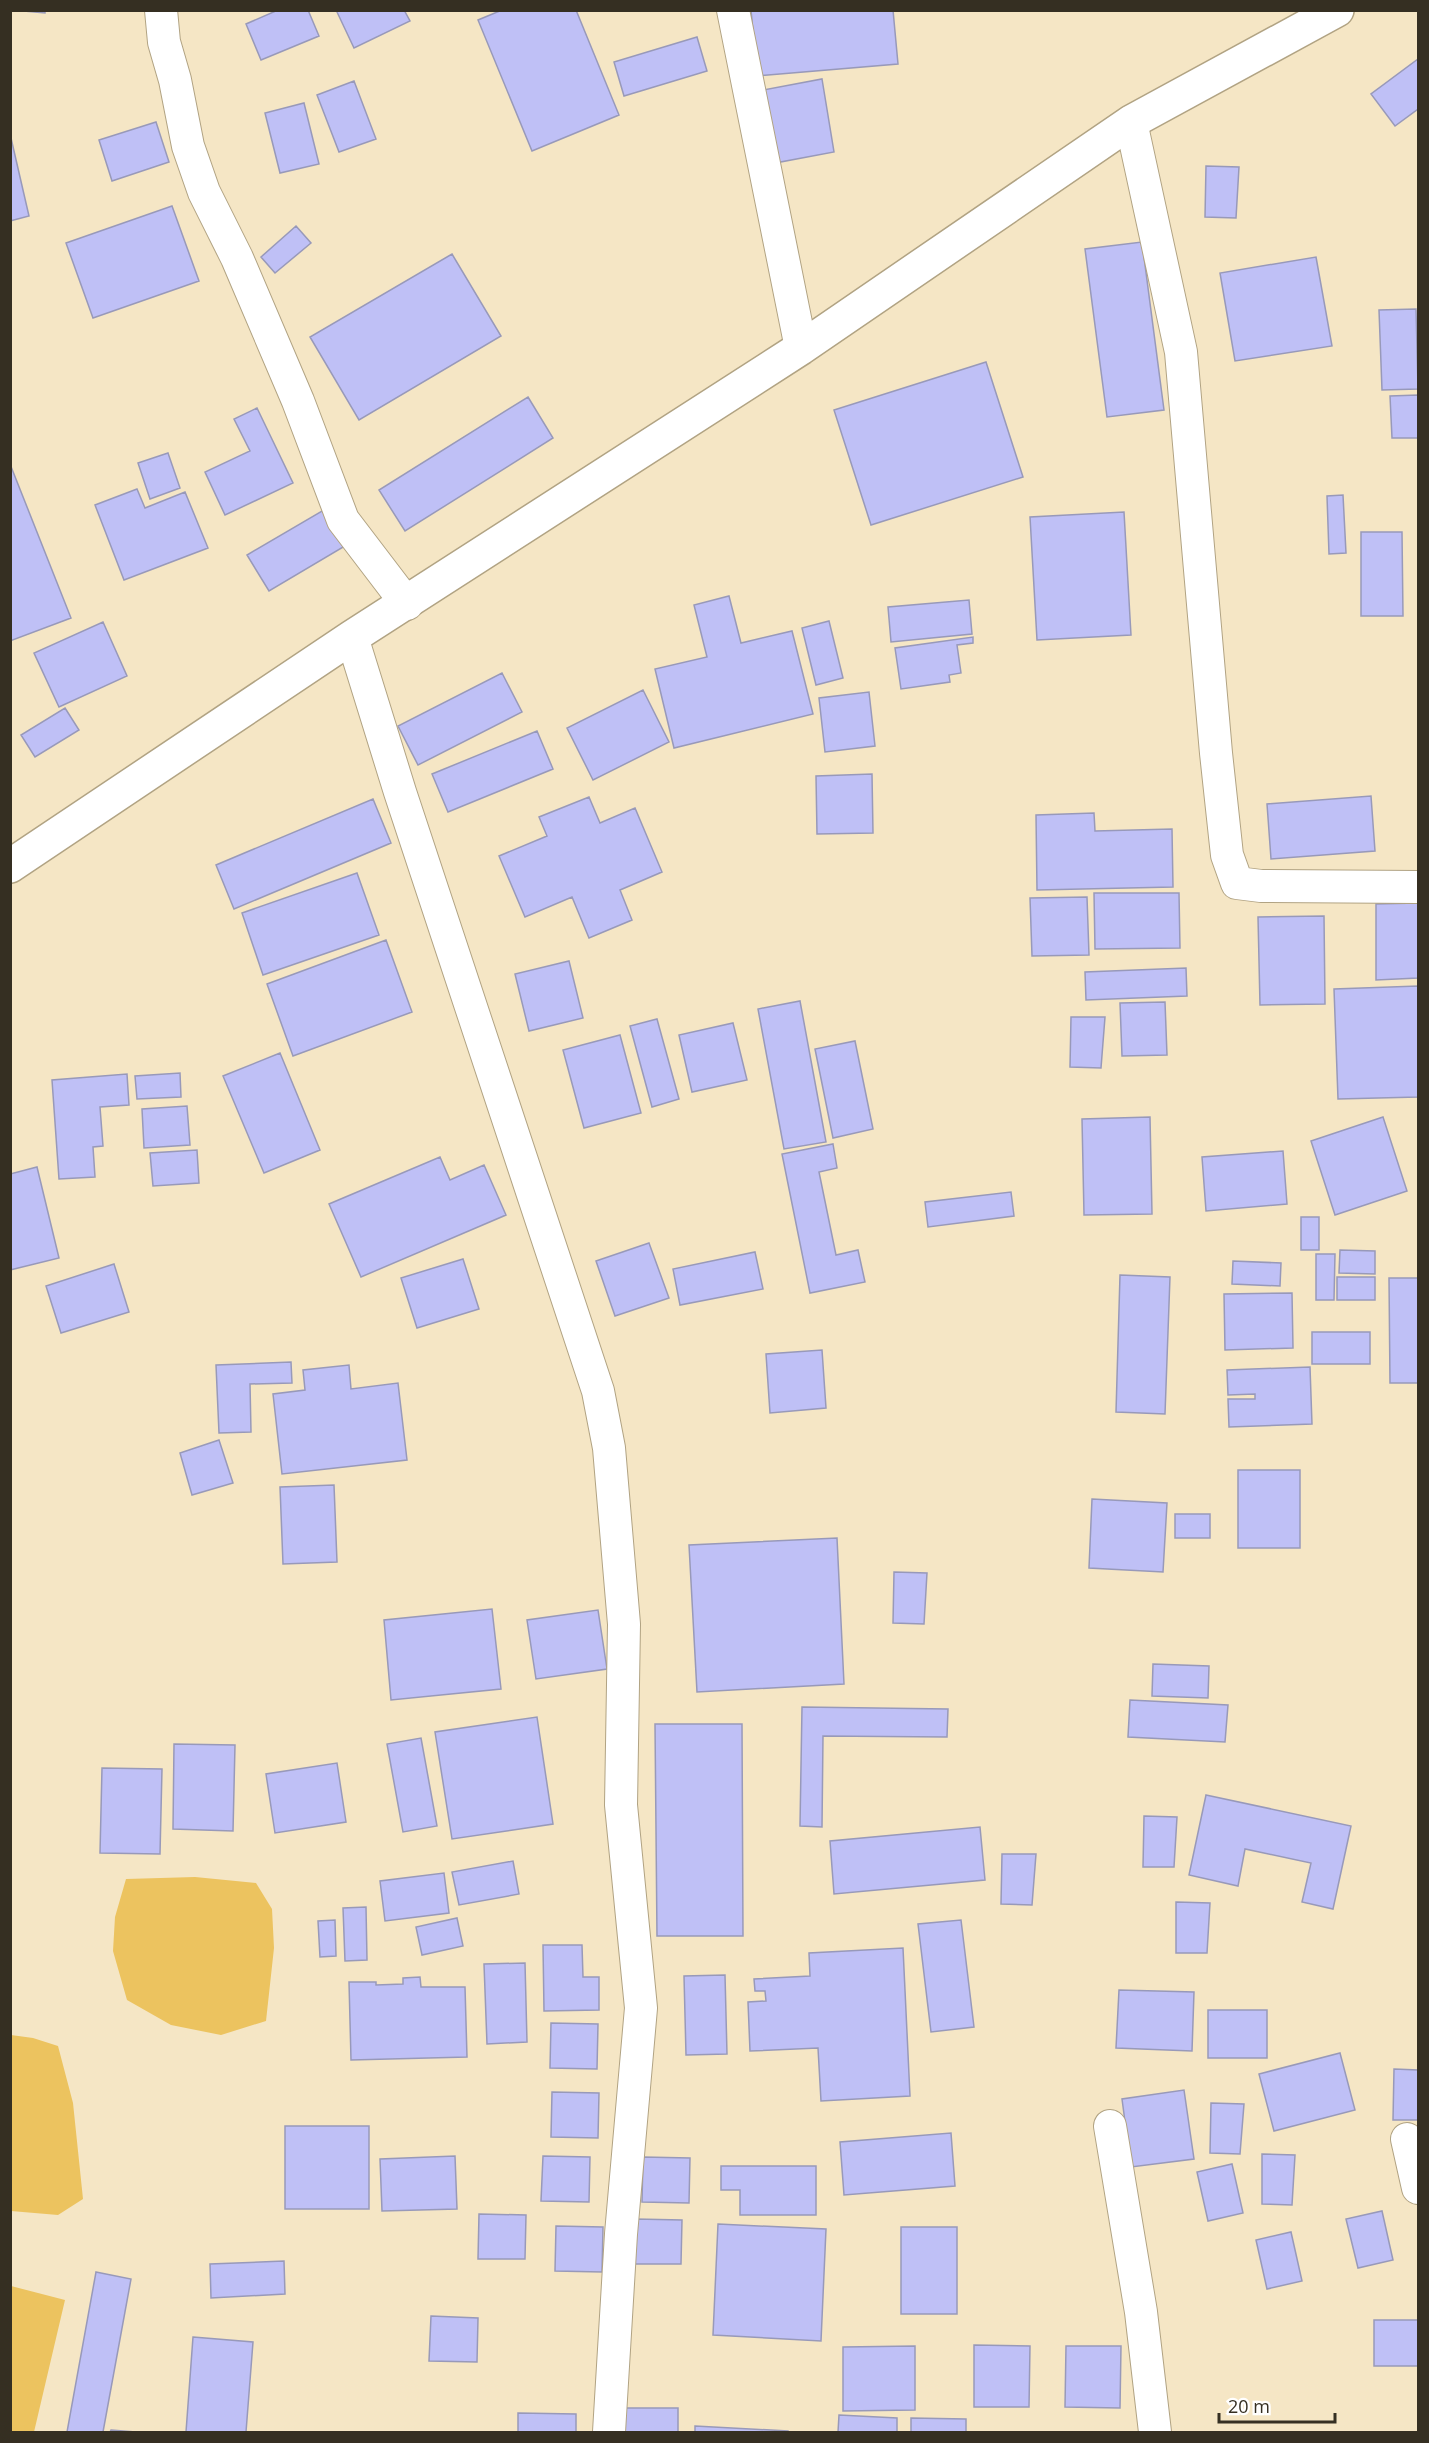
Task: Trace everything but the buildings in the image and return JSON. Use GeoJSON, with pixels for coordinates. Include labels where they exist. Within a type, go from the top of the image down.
{"type":"FeatureCollection","features":[{"type":"Feature","properties":{"kind":"highway"},"geometry":{"type":"LineString","coordinates":[[10,866],[352,637],[801,348],[1131,122],[1337,10]]}},
{"type":"Feature","properties":{"kind":"street"},"geometry":{"type":"LineString","coordinates":[[161,10],[165,42],[188,146],[204,192],[237,258],[297,401],[343,520],[407,603]]}},
{"type":"Feature","properties":{"kind":"street"},"geometry":{"type":"LineString","coordinates":[[732,10],[801,348]]}},
{"type":"Feature","properties":{"kind":"street"},"geometry":{"type":"LineString","coordinates":[[1131,122],[1181,352],[1227,855],[1237,883],[1261,886],[1419,887]]}},
{"type":"Feature","properties":{"kind":"street"},"geometry":{"type":"LineString","coordinates":[[352,637],[400,792],[598,1391],[609,1448],[624,1624],[621,1805],[641,2008],[621,2234],[609,2433]]}},
{"type":"Feature","properties":{"kind":"street"},"geometry":{"type":"LineString","coordinates":[[1110,2126],[1141,2312],[1155,2433]]}},
{"type":"Feature","properties":{"kind":"street"},"geometry":{"type":"LineString","coordinates":[[1407,2139],[1419,2188]]}},
{"type":"Feature","properties":{"kind":"shaded area"},"geometry":{"type":"Polygon","coordinates":[[[195,1877],[256,1883],[272,1909],[274,1948],[266,2021],[221,2035],[171,2025],[127,2000],[113,1951],[115,1917],[126,1879],[195,1877]]]}},
{"type":"Feature","properties":{"kind":"shaded area"},"geometry":{"type":"Polygon","coordinates":[[[11,2035],[33,2038],[58,2046],[73,2103],[83,2199],[58,2215],[11,2211],[11,2035]]]}},
{"type":"Feature","properties":{"kind":"shaded area"},"geometry":{"type":"Polygon","coordinates":[[[11,2286],[65,2300],[34,2432],[11,2432],[11,2286]]]}}]}
